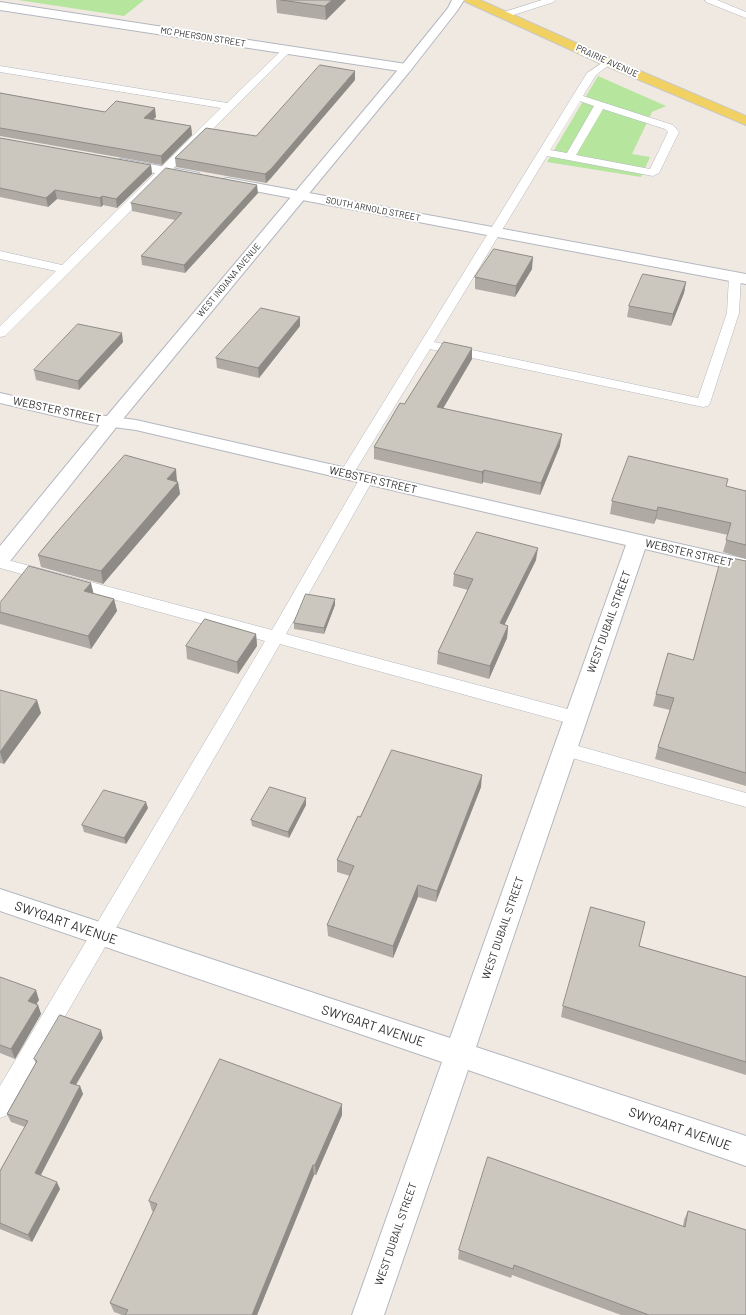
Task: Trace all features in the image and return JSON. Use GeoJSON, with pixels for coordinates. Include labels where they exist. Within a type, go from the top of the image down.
{"type":"FeatureCollection","features":[{"type":"Feature","properties":{"kind":"main road","name":"PRAIRIE AVENUE"},"geometry":{"type":"LineString","coordinates":[[470,0],[608,62],[746,121]]}},
{"type":"Feature","properties":{"kind":"street","name":"WEST INDIANA AVENUE"},"geometry":{"type":"LineString","coordinates":[[0,560],[112,421],[406,68],[458,0]]}},
{"type":"Feature","properties":{"kind":"street","name":"MC PHERSON STREET"},"geometry":{"type":"LineString","coordinates":[[0,6],[406,68]]}},
{"type":"Feature","properties":{"kind":"street","name":"SOUTH ARNOLD STREET"},"geometry":{"type":"LineString","coordinates":[[109,161],[300,195],[740,278]]}},
{"type":"Feature","properties":{"kind":"street","name":"WEBSTER STREET"},"geometry":{"type":"LineString","coordinates":[[0,398],[90,419],[136,425],[746,566]]}},
{"type":"Feature","properties":{"kind":"street","name":"WEST DUBAIL STREET"},"geometry":{"type":"LineString","coordinates":[[368,1315],[564,749],[638,541]]}},
{"type":"Feature","properties":{"kind":"street","name":"SWYGART AVENUE"},"geometry":{"type":"LineString","coordinates":[[0,900],[100,935],[746,1151]]}},
{"type":"Feature","properties":{"kind":"lane"},"geometry":{"type":"LineString","coordinates":[[504,15],[551,0]]}},
{"type":"Feature","properties":{"kind":"lane"},"geometry":{"type":"LineString","coordinates":[[708,0],[746,15]]}},
{"type":"Feature","properties":{"kind":"lane"},"geometry":{"type":"LineString","coordinates":[[0,333],[287,50]]}},
{"type":"Feature","properties":{"kind":"lane"},"geometry":{"type":"LineString","coordinates":[[346,473],[592,73],[608,62]]}},
{"type":"Feature","properties":{"kind":"lane"},"geometry":{"type":"LineString","coordinates":[[0,69],[229,106]]}},
{"type":"Feature","properties":{"kind":"lane"},"geometry":{"type":"LineString","coordinates":[[544,152],[652,173],[674,132],[669,127],[577,97]]}},
{"type":"Feature","properties":{"kind":"lane"},"geometry":{"type":"LineString","coordinates":[[570,157],[586,137],[600,104]]}},
{"type":"Feature","properties":{"kind":"lane"},"geometry":{"type":"LineString","coordinates":[[650,148],[664,151]]}},
{"type":"Feature","properties":{"kind":"lane"},"geometry":{"type":"LineString","coordinates":[[0,255],[66,269]]}},
{"type":"Feature","properties":{"kind":"lane"},"geometry":{"type":"LineString","coordinates":[[425,344],[703,402],[733,313],[740,278]]}},
{"type":"Feature","properties":{"kind":"lane"},"geometry":{"type":"LineString","coordinates":[[0,1106],[276,637],[367,478]]}},
{"type":"Feature","properties":{"kind":"lane"},"geometry":{"type":"LineString","coordinates":[[0,563],[575,718]]}},
{"type":"Feature","properties":{"kind":"lane"},"geometry":{"type":"LineString","coordinates":[[564,749],[746,800]]}},
{"type":"Feature","properties":{"kind":"green space"},"geometry":{"type":"Polygon","coordinates":[[[18,0],[144,0],[124,16],[18,0]]]}},
{"type":"Feature","properties":{"kind":"green space"},"geometry":{"type":"Polygon","coordinates":[[[598,76],[666,106],[652,112],[632,154],[650,157],[641,177],[547,162],[598,76]]]}},
{"type":"Feature","properties":{"kind":"building"},"geometry":{"type":"Polygon","coordinates":[[[281,0],[332,0],[325,6],[281,0]]]}},
{"type":"Feature","properties":{"kind":"building"},"geometry":{"type":"Polygon","coordinates":[[[320,65],[355,71],[271,169],[265,174],[175,158],[206,128],[256,136],[320,65]]]}},
{"type":"Feature","properties":{"kind":"building"},"geometry":{"type":"Polygon","coordinates":[[[0,93],[105,112],[116,101],[155,108],[144,118],[191,126],[161,156],[0,128],[0,93]]]}},
{"type":"Feature","properties":{"kind":"building"},"geometry":{"type":"Polygon","coordinates":[[[0,138],[151,165],[116,199],[102,196],[100,198],[55,190],[46,198],[0,188],[0,138]]]}},
{"type":"Feature","properties":{"kind":"building"},"geometry":{"type":"Polygon","coordinates":[[[166,168],[257,185],[184,265],[141,256],[182,213],[131,203],[166,168]]]}},
{"type":"Feature","properties":{"kind":"building"},"geometry":{"type":"Polygon","coordinates":[[[494,249],[533,257],[516,286],[475,277],[494,249]]]}},
{"type":"Feature","properties":{"kind":"building"},"geometry":{"type":"Polygon","coordinates":[[[643,274],[686,282],[673,314],[629,306],[643,274]]]}},
{"type":"Feature","properties":{"kind":"building"},"geometry":{"type":"Polygon","coordinates":[[[261,308],[300,317],[258,368],[216,358],[261,308]]]}},
{"type":"Feature","properties":{"kind":"building"},"geometry":{"type":"Polygon","coordinates":[[[78,324],[122,333],[78,381],[34,370],[78,324]]]}},
{"type":"Feature","properties":{"kind":"building"},"geometry":{"type":"Polygon","coordinates":[[[444,342],[472,348],[437,407],[562,434],[541,483],[484,470],[482,472],[374,447],[400,403],[404,404],[444,342]]]}},
{"type":"Feature","properties":{"kind":"building"},"geometry":{"type":"Polygon","coordinates":[[[125,455],[176,469],[167,479],[178,482],[101,571],[38,555],[58,531],[125,455]]]}},
{"type":"Feature","properties":{"kind":"building"},"geometry":{"type":"Polygon","coordinates":[[[629,456],[728,479],[726,486],[746,491],[746,545],[726,540],[731,523],[658,507],[657,511],[612,501],[629,456]]]}},
{"type":"Feature","properties":{"kind":"building"},"geometry":{"type":"Polygon","coordinates":[[[477,532],[538,548],[500,623],[508,626],[490,666],[438,652],[473,579],[454,574],[477,532]]]}},
{"type":"Feature","properties":{"kind":"building"},"geometry":{"type":"Polygon","coordinates":[[[722,556],[746,561],[746,773],[658,747],[674,698],[656,694],[668,653],[693,660],[722,556]]]}},
{"type":"Feature","properties":{"kind":"building"},"geometry":{"type":"Polygon","coordinates":[[[29,566],[91,583],[84,591],[114,599],[88,636],[0,612],[0,603],[29,566]]]}},
{"type":"Feature","properties":{"kind":"building"},"geometry":{"type":"Polygon","coordinates":[[[306,594],[335,599],[324,628],[294,623],[306,594]]]}},
{"type":"Feature","properties":{"kind":"building"},"geometry":{"type":"Polygon","coordinates":[[[205,619],[256,634],[237,662],[186,646],[205,619]]]}},
{"type":"Feature","properties":{"kind":"building"},"geometry":{"type":"Polygon","coordinates":[[[0,690],[37,700],[0,752],[0,690]]]}},
{"type":"Feature","properties":{"kind":"building"},"geometry":{"type":"Polygon","coordinates":[[[392,750],[482,775],[437,891],[418,885],[393,946],[327,925],[354,866],[337,860],[358,816],[360,817],[392,750]]]}},
{"type":"Feature","properties":{"kind":"building"},"geometry":{"type":"Polygon","coordinates":[[[270,787],[306,798],[288,832],[251,820],[270,787]]]}},
{"type":"Feature","properties":{"kind":"building"},"geometry":{"type":"Polygon","coordinates":[[[104,790],[146,802],[124,838],[82,825],[104,790]]]}},
{"type":"Feature","properties":{"kind":"building"},"geometry":{"type":"Polygon","coordinates":[[[591,907],[645,922],[639,946],[746,977],[746,1062],[563,1006],[591,907]]]}},
{"type":"Feature","properties":{"kind":"building"},"geometry":{"type":"Polygon","coordinates":[[[0,977],[36,990],[28,1001],[38,1005],[11,1049],[0,1045],[0,977]]]}},
{"type":"Feature","properties":{"kind":"building"},"geometry":{"type":"Polygon","coordinates":[[[60,1015],[101,1030],[70,1083],[80,1086],[35,1173],[57,1182],[28,1235],[0,1223],[0,1171],[28,1121],[7,1114],[37,1061],[34,1059],[60,1015]]]}},
{"type":"Feature","properties":{"kind":"building"},"geometry":{"type":"Polygon","coordinates":[[[220,1059],[342,1104],[315,1165],[313,1165],[252,1315],[125,1315],[128,1310],[110,1303],[157,1204],[149,1201],[220,1059]]]}},
{"type":"Feature","properties":{"kind":"building"},"geometry":{"type":"Polygon","coordinates":[[[488,1157],[685,1227],[688,1211],[746,1230],[746,1315],[649,1315],[514,1265],[513,1269],[459,1250],[488,1157]]]}}]}
